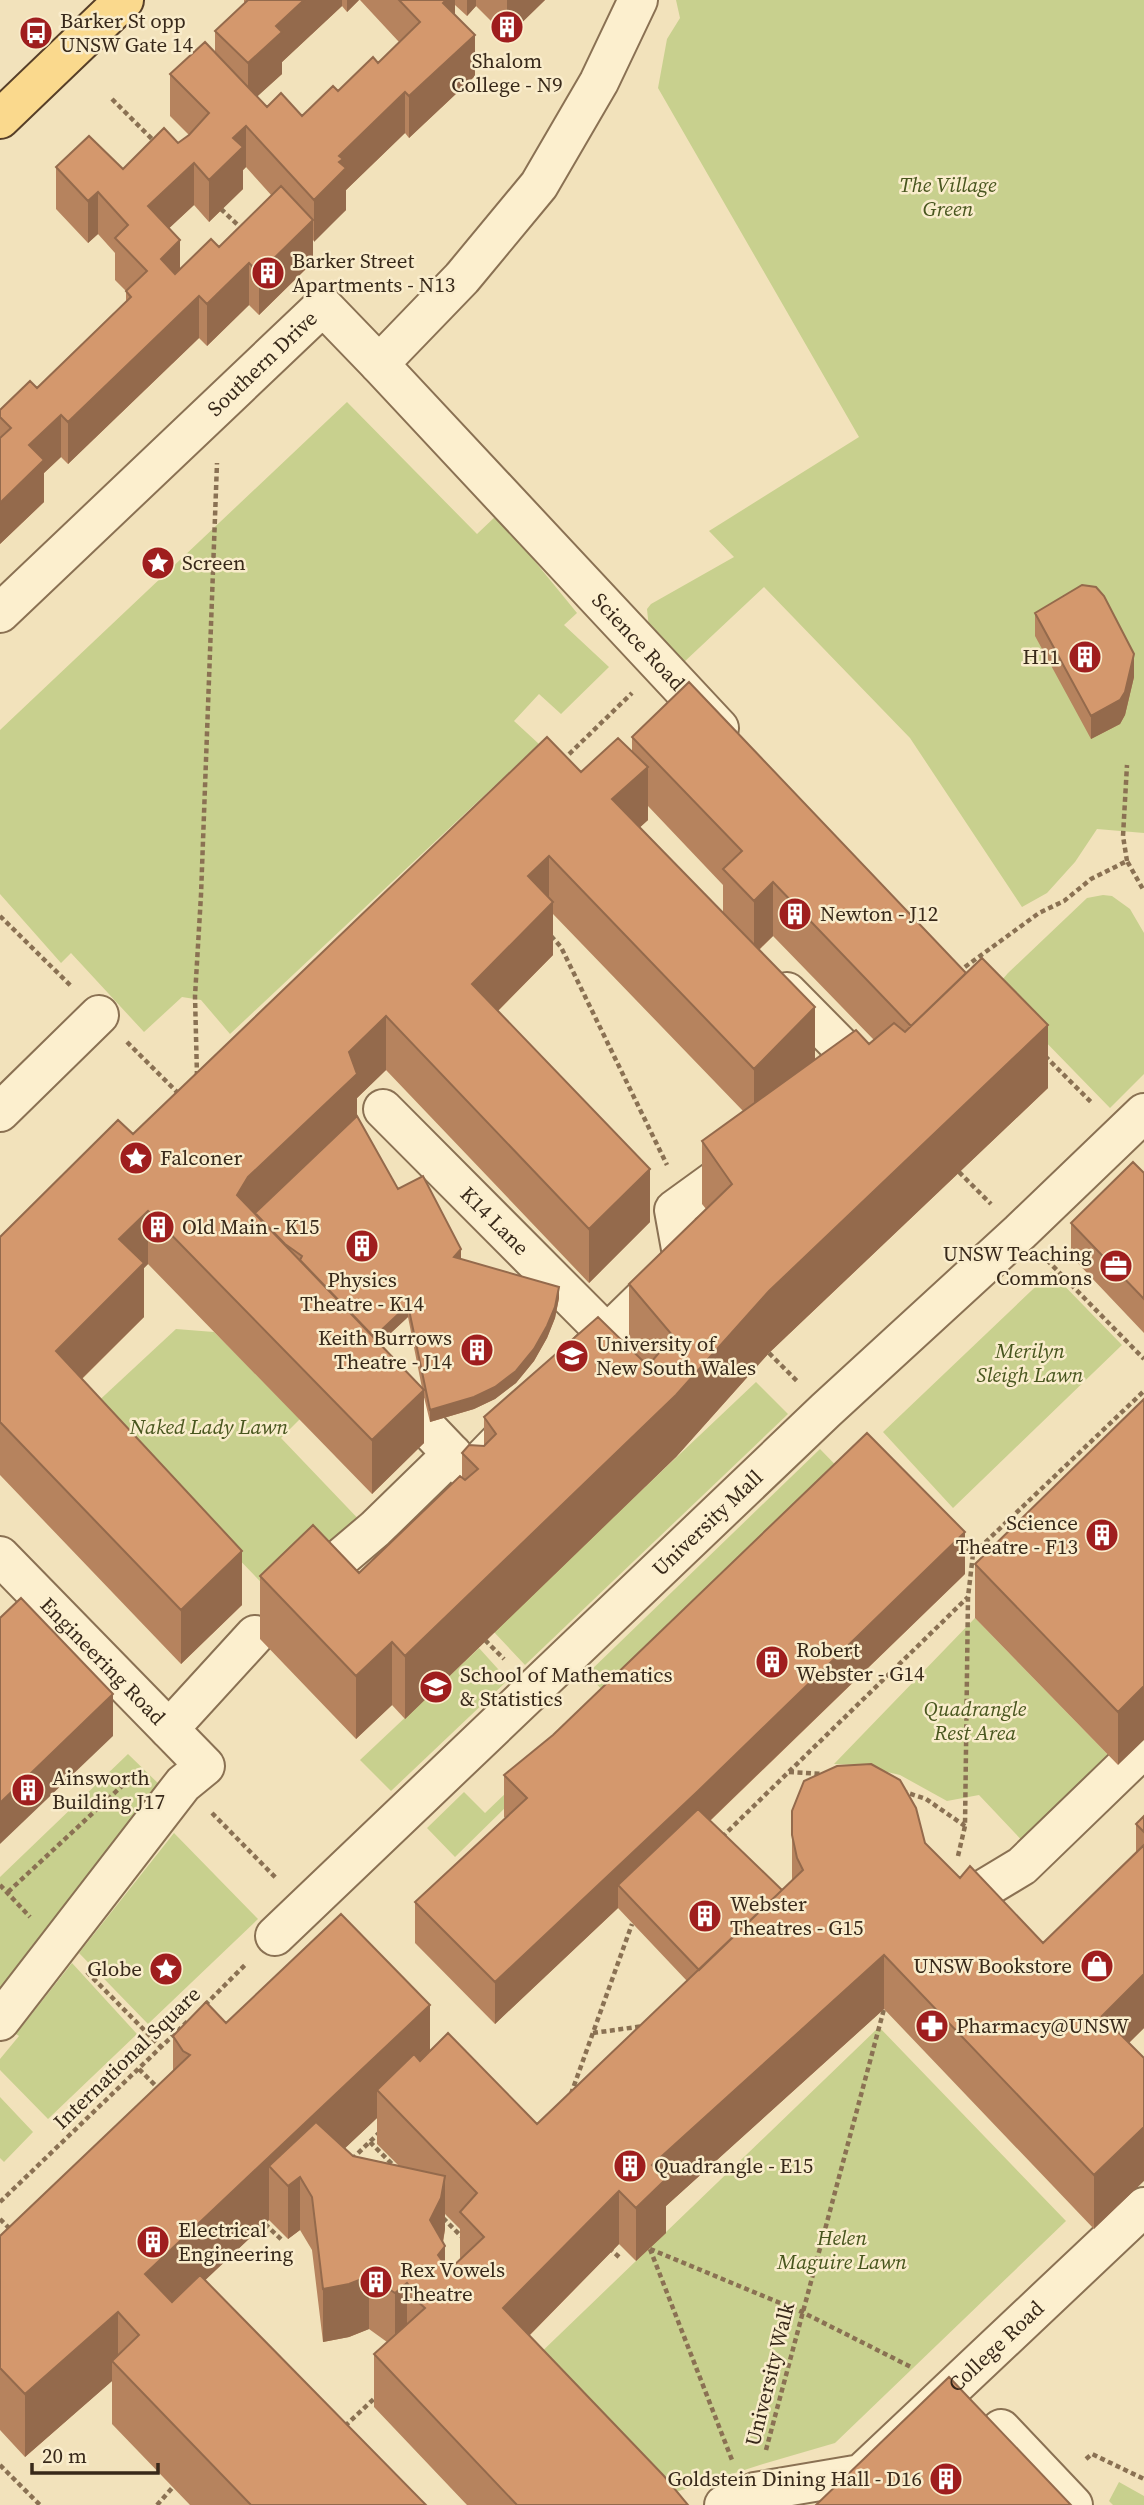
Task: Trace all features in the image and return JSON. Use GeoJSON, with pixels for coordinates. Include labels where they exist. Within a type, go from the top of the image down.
{"type":"FeatureCollection","features":[{"type":"Feature","properties":{"kind":"main road"},"geometry":{"type":"LineString","coordinates":[[0,119],[124,0]]}},
{"type":"Feature","properties":{"kind":"street"},"geometry":{"type":"LineString","coordinates":[[379,363],[462,278],[540,185],[599,82],[638,0]]}},
{"type":"Feature","properties":{"kind":"street","name":"Southern Drive"},"geometry":{"type":"LineString","coordinates":[[0,613],[323,306],[379,363]]}},
{"type":"Feature","properties":{"kind":"street","name":"Science Road"},"geometry":{"type":"LineString","coordinates":[[379,363],[741,751]]}},
{"type":"Feature","properties":{"kind":"street"},"geometry":{"type":"LineString","coordinates":[[787,992],[865,1070],[831,1095]]}},
{"type":"Feature","properties":{"kind":"street"},"geometry":{"type":"LineString","coordinates":[[0,1112],[100,1015]]}},
{"type":"Feature","properties":{"kind":"street","name":"K14 Lane"},"geometry":{"type":"LineString","coordinates":[[383,1109],[606,1333]]}},
{"type":"Feature","properties":{"kind":"street","name":"University Mall"},"geometry":{"type":"LineString","coordinates":[[275,1936],[827,1410],[1132,1125]]}},
{"type":"Feature","properties":{"kind":"street"},"geometry":{"type":"LineString","coordinates":[[383,1381],[469,1473],[606,1333],[683,1260],[674,1210],[775,1136]]}},
{"type":"Feature","properties":{"kind":"street"},"geometry":{"type":"LineString","coordinates":[[323,1573],[375,1529],[452,1454]]}},
{"type":"Feature","properties":{"kind":"street","name":"Engineering Road"},"geometry":{"type":"LineString","coordinates":[[0,1556],[169,1729],[194,1775]]}},
{"type":"Feature","properties":{"kind":"street"},"geometry":{"type":"LineString","coordinates":[[169,1729],[255,1635]]}},
{"type":"Feature","properties":{"kind":"street"},"geometry":{"type":"LineString","coordinates":[[942,1914],[1022,1866],[1144,1748]]}},
{"type":"Feature","properties":{"kind":"street"},"geometry":{"type":"LineString","coordinates":[[0,2021],[194,1775]]}},
{"type":"Feature","properties":{"kind":"street","name":"College Road"},"geometry":{"type":"LineString","coordinates":[[739,2498],[861,2474],[1144,2207]]}},
{"type":"Feature","properties":{"kind":"street"},"geometry":{"type":"LineString","coordinates":[[1002,2429],[1073,2505]]}},
{"type":"Feature","properties":{"kind":"path"},"geometry":{"type":"LineString","coordinates":[[112,99],[160,147]]}},
{"type":"Feature","properties":{"kind":"path"},"geometry":{"type":"LineString","coordinates":[[222,209],[251,238]]}},
{"type":"Feature","properties":{"kind":"path"},"geometry":{"type":"LineString","coordinates":[[197,1087],[195,996],[217,463]]}},
{"type":"Feature","properties":{"kind":"path"},"geometry":{"type":"LineString","coordinates":[[560,763],[660,666]]}},
{"type":"Feature","properties":{"kind":"path"},"geometry":{"type":"LineString","coordinates":[[1127,765],[1123,836],[1127,861],[1144,891]]}},
{"type":"Feature","properties":{"kind":"path"},"geometry":{"type":"LineString","coordinates":[[952,978],[1039,913],[1063,901],[1091,879],[1127,861]]}},
{"type":"Feature","properties":{"kind":"path"},"geometry":{"type":"LineString","coordinates":[[545,929],[561,947],[685,1202]]}},
{"type":"Feature","properties":{"kind":"path"},"geometry":{"type":"LineString","coordinates":[[950,963],[970,980]]}},
{"type":"Feature","properties":{"kind":"path"},"geometry":{"type":"LineString","coordinates":[[1036,1047],[1103,1114],[1132,1125]]}},
{"type":"Feature","properties":{"kind":"path"},"geometry":{"type":"LineString","coordinates":[[1020,1232],[1144,1359]]}},
{"type":"Feature","properties":{"kind":"path"},"geometry":{"type":"LineString","coordinates":[[942,1914],[965,1826],[968,1597],[973,1554],[1144,1391]]}},
{"type":"Feature","properties":{"kind":"path"},"geometry":{"type":"LineString","coordinates":[[957,1538],[973,1554]]}},
{"type":"Feature","properties":{"kind":"path"},"geometry":{"type":"LineString","coordinates":[[714,1845],[968,1597]]}},
{"type":"Feature","properties":{"kind":"path"},"geometry":{"type":"LineString","coordinates":[[485,1640],[508,1663]]}},
{"type":"Feature","properties":{"kind":"path"},"geometry":{"type":"LineString","coordinates":[[8,1892],[156,1754],[169,1729]]}},
{"type":"Feature","properties":{"kind":"path"},"geometry":{"type":"LineString","coordinates":[[788,1772],[826,1775]]}},
{"type":"Feature","properties":{"kind":"path"},"geometry":{"type":"LineString","coordinates":[[194,1775],[304,1907]]}},
{"type":"Feature","properties":{"kind":"path"},"geometry":{"type":"LineString","coordinates":[[901,1790],[926,1799],[965,1826]]}},
{"type":"Feature","properties":{"kind":"path"},"geometry":{"type":"LineString","coordinates":[[0,1885],[161,2047]]}},
{"type":"Feature","properties":{"kind":"path"},"geometry":{"type":"LineString","coordinates":[[566,2106],[632,1924]]}},
{"type":"Feature","properties":{"kind":"path","name":"International Square"},"geometry":{"type":"LineString","coordinates":[[202,2007],[275,1936]]}},
{"type":"Feature","properties":{"kind":"path","name":"University Walk"},"geometry":{"type":"LineString","coordinates":[[739,2498],[802,2312],[884,2009],[892,2010]]}},
{"type":"Feature","properties":{"kind":"path","name":"International Square"},"geometry":{"type":"LineString","coordinates":[[0,2202],[193,2016]]}},
{"type":"Feature","properties":{"kind":"path"},"geometry":{"type":"LineString","coordinates":[[593,2033],[655,2024]]}},
{"type":"Feature","properties":{"kind":"path"},"geometry":{"type":"LineString","coordinates":[[139,2069],[165,2096]]}},
{"type":"Feature","properties":{"kind":"path"},"geometry":{"type":"LineString","coordinates":[[343,2168],[389,2123]]}},
{"type":"Feature","properties":{"kind":"path"},"geometry":{"type":"LineString","coordinates":[[370,2142],[395,2168]]}},
{"type":"Feature","properties":{"kind":"path"},"geometry":{"type":"LineString","coordinates":[[436,2211],[469,2244]]}},
{"type":"Feature","properties":{"kind":"path"},"geometry":{"type":"LineString","coordinates":[[0,2219],[16,2235]]}},
{"type":"Feature","properties":{"kind":"path"},"geometry":{"type":"LineString","coordinates":[[265,2224],[283,2241],[279,2230]]}},
{"type":"Feature","properties":{"kind":"path"},"geometry":{"type":"LineString","coordinates":[[604,2242],[619,2257]]}},
{"type":"Feature","properties":{"kind":"path"},"geometry":{"type":"LineString","coordinates":[[739,2498],[736,2472],[650,2249],[802,2312],[914,2368],[956,2383]]}},
{"type":"Feature","properties":{"kind":"path"},"geometry":{"type":"LineString","coordinates":[[345,2426],[384,2390]]}},
{"type":"Feature","properties":{"kind":"path"},"geometry":{"type":"LineString","coordinates":[[0,2465],[40,2505]]}},
{"type":"Feature","properties":{"kind":"path"},"geometry":{"type":"LineString","coordinates":[[157,2505],[173,2487]]}},
{"type":"Feature","properties":{"kind":"green space","name":"The Village Green"},"geometry":{"type":"Polygon","coordinates":[[[676,0],[1144,0],[1144,833],[1097,829],[1075,862],[1047,893],[1022,907],[910,738],[764,587],[683,663],[649,628],[647,609],[651,604],[734,557],[709,531],[859,437],[658,88],[667,39],[680,18],[676,0]]]}},
{"type":"Feature","properties":{"kind":"green space"},"geometry":{"type":"Polygon","coordinates":[[[347,402],[477,534],[497,515],[577,613],[564,625],[609,667],[561,714],[539,694],[514,721],[539,744],[230,1034],[201,1000],[182,997],[144,1032],[71,953],[61,963],[0,894],[0,730],[347,402]]]}},
{"type":"Feature","properties":{"kind":"green space"},"geometry":{"type":"Polygon","coordinates":[[[1112,896],[1130,909],[1144,933],[1144,1074],[1110,1108],[1002,997],[1002,980],[1008,973],[1087,898],[1112,896]]]}},
{"type":"Feature","properties":{"kind":"green space","name":"Merilyn Sleigh Lawn"},"geometry":{"type":"Polygon","coordinates":[[[1051,1272],[1122,1345],[953,1508],[883,1432],[1051,1272]]]}},
{"type":"Feature","properties":{"kind":"green space","name":"Naked Lady Lawn"},"geometry":{"type":"Polygon","coordinates":[[[176,1329],[214,1332],[300,1419],[281,1438],[367,1528],[283,1605],[92,1407],[176,1329]]]}},
{"type":"Feature","properties":{"kind":"green space"},"geometry":{"type":"Polygon","coordinates":[[[756,1382],[788,1414],[525,1665],[493,1631],[756,1382]]]}},
{"type":"Feature","properties":{"kind":"green space"},"geometry":{"type":"Polygon","coordinates":[[[820,1449],[855,1485],[607,1695],[587,1674],[820,1449]]]}},
{"type":"Feature","properties":{"kind":"green space","name":"Quadrangle Rest Area"},"geometry":{"type":"Polygon","coordinates":[[[975,1618],[1118,1765],[1031,1850],[979,1795],[947,1801],[900,1775],[858,1765],[834,1764],[975,1618]]]}},
{"type":"Feature","properties":{"kind":"green space"},"geometry":{"type":"Polygon","coordinates":[[[479,1648],[508,1680],[391,1791],[360,1760],[479,1648]]]}},
{"type":"Feature","properties":{"kind":"green space"},"geometry":{"type":"Polygon","coordinates":[[[128,1754],[164,1789],[0,2000],[0,1877],[128,1754]]]}},
{"type":"Feature","properties":{"kind":"green space"},"geometry":{"type":"Polygon","coordinates":[[[508,1791],[515,1798],[455,1857],[427,1828],[464,1792],[485,1813],[508,1791]]]}},
{"type":"Feature","properties":{"kind":"green space"},"geometry":{"type":"Polygon","coordinates":[[[174,1833],[258,1919],[148,2024],[79,1953],[174,1833]]]}},
{"type":"Feature","properties":{"kind":"green space"},"geometry":{"type":"Polygon","coordinates":[[[72,1963],[137,2034],[48,2119],[0,2070],[0,2059],[19,2036],[16,2034],[72,1963]]]}},
{"type":"Feature","properties":{"kind":"green space","name":"Helen Maguire Lawn"},"geometry":{"type":"Polygon","coordinates":[[[879,2027],[1066,2221],[835,2443],[660,2497],[531,2362],[879,2027]]]}},
{"type":"Feature","properties":{"kind":"green space"},"geometry":{"type":"Polygon","coordinates":[[[0,2097],[33,2132],[4,2162],[0,2158],[0,2097]]]}},
{"type":"Feature","properties":{"kind":"green space"},"geometry":{"type":"Polygon","coordinates":[[[1119,2482],[1144,2496],[1144,2505],[1113,2505],[1109,2501],[1119,2482]]]}},
{"type":"Feature","properties":{"kind":"building"},"geometry":{"type":"Polygon","coordinates":[[[248,0],[304,0],[276,26],[282,32],[248,63],[215,31],[248,0]]]}},
{"type":"Feature","properties":{"kind":"building"},"geometry":{"type":"Polygon","coordinates":[[[399,0],[446,0],[443,3],[475,35],[409,96],[405,92],[339,156],[343,159],[339,162],[346,168],[314,200],[246,126],[233,138],[243,147],[209,180],[194,163],[148,206],[180,240],[161,259],[175,274],[211,239],[219,247],[281,186],[313,220],[259,273],[249,263],[207,304],[199,296],[68,422],[61,415],[29,445],[44,460],[0,503],[0,438],[11,428],[0,417],[0,410],[30,381],[37,388],[131,297],[126,291],[147,271],[115,238],[128,225],[98,192],[88,201],[56,167],[89,136],[123,169],[164,128],[178,143],[189,135],[209,113],[170,74],[205,42],[267,107],[281,93],[302,116],[333,86],[338,91],[373,57],[378,63],[420,22],[399,0]]]}},
{"type":"Feature","properties":{"kind":"building","name":"H11"},"geometry":{"type":"Polygon","coordinates":[[[1082,585],[1096,587],[1104,596],[1134,654],[1125,692],[1120,700],[1091,716],[1035,613],[1082,585]]]}},
{"type":"Feature","properties":{"kind":"building"},"geometry":{"type":"Polygon","coordinates":[[[689,682],[966,973],[911,1026],[773,882],[754,901],[723,869],[742,851],[632,737],[689,682]]]}},
{"type":"Feature","properties":{"kind":"building","name":"Old Main - K15"},"geometry":{"type":"Polygon","coordinates":[[[547,737],[581,772],[618,738],[648,767],[612,799],[815,1007],[754,1069],[549,856],[528,876],[553,902],[472,984],[650,1169],[589,1229],[386,1016],[349,1052],[357,1074],[248,1177],[237,1195],[424,1390],[372,1440],[148,1211],[119,1239],[144,1263],[56,1351],[242,1551],[181,1610],[0,1422],[0,1237],[118,1120],[133,1134],[547,737]]]}},
{"type":"Feature","properties":{"kind":"building"},"geometry":{"type":"Polygon","coordinates":[[[982,958],[1048,1025],[769,1291],[676,1395],[405,1656],[392,1642],[356,1676],[260,1576],[313,1525],[359,1573],[460,1476],[465,1480],[478,1469],[462,1453],[469,1445],[484,1446],[496,1434],[484,1417],[598,1317],[648,1366],[673,1336],[629,1284],[732,1184],[702,1141],[856,1030],[869,1044],[894,1023],[905,1032],[982,958]]]}},
{"type":"Feature","properties":{"kind":"building"},"geometry":{"type":"Polygon","coordinates":[[[357,1116],[398,1189],[423,1176],[461,1249],[454,1257],[559,1287],[555,1307],[534,1349],[516,1371],[495,1387],[474,1397],[430,1410],[408,1305],[374,1337],[300,1260],[302,1256],[285,1244],[255,1213],[357,1116]]]}},
{"type":"Feature","properties":{"kind":"building"},"geometry":{"type":"Polygon","coordinates":[[[1133,1162],[1144,1173],[1144,1299],[1071,1223],[1133,1162]]]}},
{"type":"Feature","properties":{"kind":"building","name":"Science Theatre - F13"},"geometry":{"type":"Polygon","coordinates":[[[1144,1399],[1144,1686],[1118,1712],[975,1564],[1144,1399]]]}},
{"type":"Feature","properties":{"kind":"building","name":"Robert Webster - G14"},"geometry":{"type":"Polygon","coordinates":[[[867,1433],[965,1532],[698,1791],[495,1982],[415,1902],[527,1798],[504,1775],[553,1735],[867,1433]]]}},
{"type":"Feature","properties":{"kind":"building","name":"Ainsworth Building J17"},"geometry":{"type":"Polygon","coordinates":[[[21,1598],[113,1694],[0,1803],[0,1618],[21,1598]]]}},
{"type":"Feature","properties":{"kind":"building","name":"Quadrangle - E15"},"geometry":{"type":"Polygon","coordinates":[[[871,1764],[900,1780],[916,1808],[925,1843],[960,1878],[970,1866],[1043,1943],[1144,1845],[1144,1974],[1102,2016],[1144,2058],[1144,2127],[1094,2175],[884,1955],[652,2165],[666,2179],[636,2208],[619,2191],[503,2308],[664,2476],[688,2505],[517,2505],[374,2354],[425,2308],[416,2300],[419,2298],[407,2283],[395,2293],[369,2276],[349,2284],[323,2289],[312,2197],[300,2177],[288,2186],[269,2166],[316,2122],[353,2156],[445,2176],[441,2198],[430,2220],[445,2246],[438,2255],[449,2270],[484,2237],[460,2212],[477,2193],[377,2090],[414,2054],[420,2061],[448,2033],[537,2124],[803,1870],[797,1858],[792,1835],[792,1811],[804,1781],[837,1766],[871,1764]]]}},
{"type":"Feature","properties":{"kind":"building","name":"Webster Theatres - G15"},"geometry":{"type":"Polygon","coordinates":[[[698,1809],[782,1890],[699,1970],[618,1885],[698,1809]]]}},
{"type":"Feature","properties":{"kind":"building"},"geometry":{"type":"Polygon","coordinates":[[[1144,1816],[1144,1832],[1136,1824],[1144,1816]]]}},
{"type":"Feature","properties":{"kind":"building","name":"Electrical Engineering"},"geometry":{"type":"Polygon","coordinates":[[[341,1914],[430,2005],[145,2274],[172,2302],[200,2275],[426,2505],[251,2505],[112,2361],[139,2335],[118,2312],[25,2394],[0,2368],[0,2236],[190,2055],[183,2051],[173,2036],[206,2002],[226,2023],[341,1914]]]}},
{"type":"Feature","properties":{"kind":"building"},"geometry":{"type":"Polygon","coordinates":[[[949,2377],[1071,2505],[816,2505],[949,2377]]]}},
{"type":"Feature","properties":{"kind":"place","name":"Shalom College - N9"},"geometry":{"type":"Point","coordinates":[507,27]}},
{"type":"Feature","properties":{"kind":"place","name":"Barker St opp UNSW Gate 14"},"geometry":{"type":"Point","coordinates":[36,33]}},
{"type":"Feature","properties":{"kind":"place","name":"Barker Street Apartments - N13"},"geometry":{"type":"Point","coordinates":[268,273]}},
{"type":"Feature","properties":{"kind":"place","name":"Screen"},"geometry":{"type":"Point","coordinates":[158,563]}},
{"type":"Feature","properties":{"kind":"place","name":"H11"},"geometry":{"type":"Point","coordinates":[1085,657]}},
{"type":"Feature","properties":{"kind":"place","name":"Newton - J12"},"geometry":{"type":"Point","coordinates":[795,914]}},
{"type":"Feature","properties":{"kind":"place","name":"Falconer"},"geometry":{"type":"Point","coordinates":[136,1158]}},
{"type":"Feature","properties":{"kind":"place","name":"Old Main - K15"},"geometry":{"type":"Point","coordinates":[158,1227]}},
{"type":"Feature","properties":{"kind":"place","name":"Physics Theatre - K14"},"geometry":{"type":"Point","coordinates":[362,1246]}},
{"type":"Feature","properties":{"kind":"place","name":"UNSW Teaching Commons"},"geometry":{"type":"Point","coordinates":[1116,1266]}},
{"type":"Feature","properties":{"kind":"place","name":"Keith Burrows Theatre - J14"},"geometry":{"type":"Point","coordinates":[477,1350]}},
{"type":"Feature","properties":{"kind":"place","name":"University of New South Wales"},"geometry":{"type":"Point","coordinates":[572,1356]}},
{"type":"Feature","properties":{"kind":"place","name":"Science Theatre - F13"},"geometry":{"type":"Point","coordinates":[1102,1535]}},
{"type":"Feature","properties":{"kind":"place","name":"Robert Webster - G14"},"geometry":{"type":"Point","coordinates":[772,1662]}},
{"type":"Feature","properties":{"kind":"place","name":"School of Mathematics & Statistics"},"geometry":{"type":"Point","coordinates":[436,1687]}},
{"type":"Feature","properties":{"kind":"place","name":"Ainsworth Building J17"},"geometry":{"type":"Point","coordinates":[28,1790]}},
{"type":"Feature","properties":{"kind":"place","name":"Webster Theatres - G15"},"geometry":{"type":"Point","coordinates":[705,1916]}},
{"type":"Feature","properties":{"kind":"place","name":"UNSW Bookstore"},"geometry":{"type":"Point","coordinates":[1097,1966]}},
{"type":"Feature","properties":{"kind":"place","name":"Globe"},"geometry":{"type":"Point","coordinates":[166,1969]}},
{"type":"Feature","properties":{"kind":"place","name":"Pharmacy@UNSW"},"geometry":{"type":"Point","coordinates":[932,2026]}},
{"type":"Feature","properties":{"kind":"place","name":"Quadrangle - E15"},"geometry":{"type":"Point","coordinates":[630,2166]}},
{"type":"Feature","properties":{"kind":"place","name":"Electrical Engineering"},"geometry":{"type":"Point","coordinates":[153,2242]}},
{"type":"Feature","properties":{"kind":"place","name":"Rex Vowels Theatre"},"geometry":{"type":"Point","coordinates":[376,2282]}},
{"type":"Feature","properties":{"kind":"place","name":"Goldstein Dining Hall - D16"},"geometry":{"type":"Point","coordinates":[946,2479]}}]}
